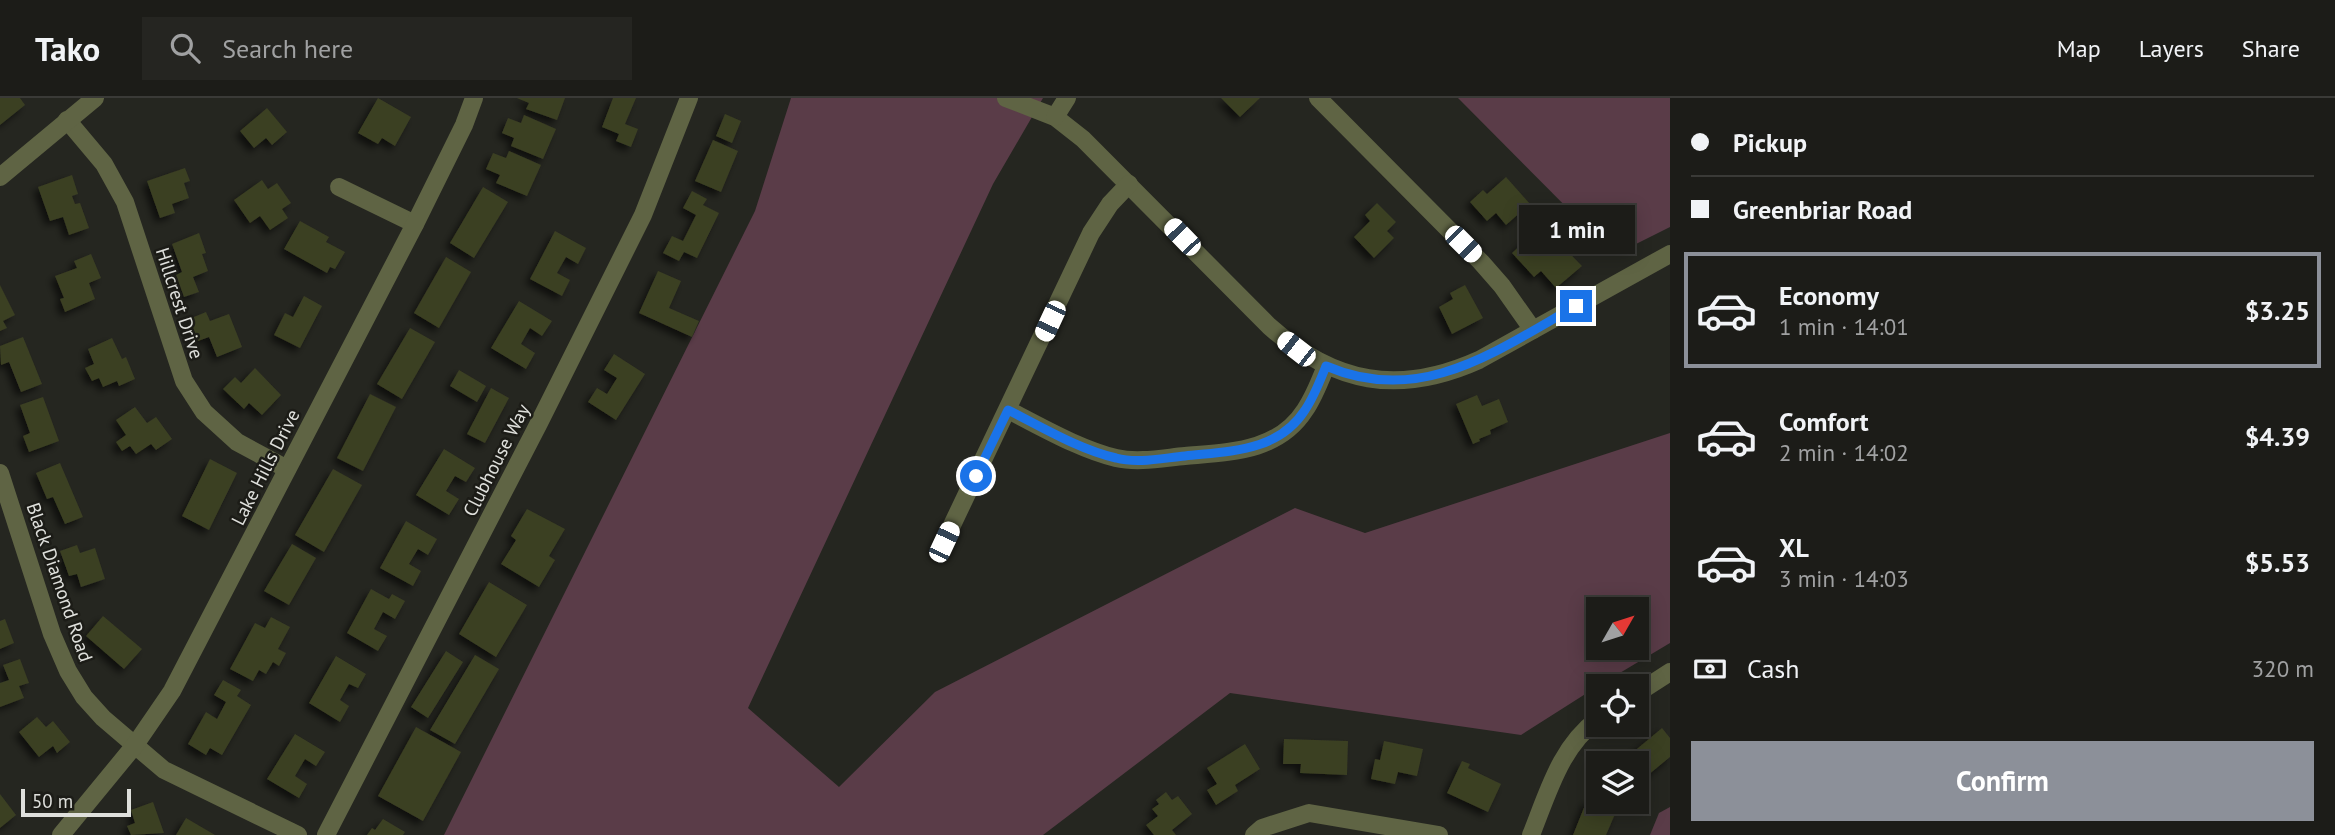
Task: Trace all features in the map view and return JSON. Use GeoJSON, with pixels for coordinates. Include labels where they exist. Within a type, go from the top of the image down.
{"type":"FeatureCollection","features":[{"type":"Feature","properties":{"kind":"street"},"geometry":{"type":"LineString","coordinates":[[0,177],[94,98]]}},
{"type":"Feature","properties":{"kind":"street","name":"Lake Hills Drive"},"geometry":{"type":"LineString","coordinates":[[61,835],[135,745],[173,691],[415,224],[464,125],[474,98]]}},
{"type":"Feature","properties":{"kind":"street","name":"Clubhouse Way"},"geometry":{"type":"LineString","coordinates":[[326,835],[539,424],[643,215],[689,98]]}},
{"type":"Feature","properties":{"kind":"street"},"geometry":{"type":"LineString","coordinates":[[1006,98],[1055,117],[1083,139],[1269,326],[1296,349],[1326,366],[1366,379],[1390,382],[1435,376],[1479,360],[1670,254]]}},
{"type":"Feature","properties":{"kind":"street"},"geometry":{"type":"LineString","coordinates":[[1055,117],[1067,98]]}},
{"type":"Feature","properties":{"kind":"street"},"geometry":{"type":"LineString","coordinates":[[1318,98],[1481,262],[1502,286],[1533,330]]}},
{"type":"Feature","properties":{"kind":"street","name":"Hillcrest Drive"},"geometry":{"type":"LineString","coordinates":[[68,120],[104,164],[125,202],[184,381],[204,412],[237,442],[287,469]]}},
{"type":"Feature","properties":{"kind":"street"},"geometry":{"type":"LineString","coordinates":[[944,542],[1091,233],[1110,204],[1129,184]]}},
{"type":"Feature","properties":{"kind":"street"},"geometry":{"type":"LineString","coordinates":[[339,187],[415,224]]}},
{"type":"Feature","properties":{"kind":"street"},"geometry":{"type":"LineString","coordinates":[[1008,410],[1092,450],[1119,459],[1143,460],[1237,451],[1272,440],[1292,426],[1306,410],[1326,366]]}},
{"type":"Feature","properties":{"kind":"street","name":"Black Diamond Road"},"geometry":{"type":"LineString","coordinates":[[0,473],[52,634],[83,697],[103,718],[164,770],[298,835]]}},
{"type":"Feature","properties":{"kind":"street"},"geometry":{"type":"LineString","coordinates":[[1649,686],[1670,672]]}},
{"type":"Feature","properties":{"kind":"street"},"geometry":{"type":"LineString","coordinates":[[1531,835],[1558,766],[1570,747],[1586,731]]}},
{"type":"Feature","properties":{"kind":"street"},"geometry":{"type":"LineString","coordinates":[[1255,835],[1262,828],[1309,813],[1439,835]]}},
{"type":"Feature","properties":{"kind":"shaded area"},"geometry":{"type":"Polygon","coordinates":[[[791,98],[1043,98],[993,184],[748,708],[839,787],[935,692],[1295,508],[1365,533],[1670,433],[1670,643],[1649,656],[1649,597],[1586,597],[1586,660],[1642,660],[1618,674],[1586,674],[1586,694],[1521,735],[1230,693],[1043,835],[444,835],[755,211],[791,98]]]}},
{"type":"Feature","properties":{"kind":"shaded area"},"geometry":{"type":"Polygon","coordinates":[[[1458,98],[1670,98],[1670,227],[1614,255],[1458,98]]]}},
{"type":"Feature","properties":{"kind":"shaded area"},"geometry":{"type":"Polygon","coordinates":[[[1670,807],[1670,835],[1650,835],[1659,813],[1670,807]]]}},
{"type":"Feature","properties":{"kind":"building"},"geometry":{"type":"Polygon","coordinates":[[[0,98],[20,98],[25,105],[0,125],[0,98]]]}},
{"type":"Feature","properties":{"kind":"building"},"geometry":{"type":"Polygon","coordinates":[[[378,98],[411,117],[395,146],[382,138],[378,144],[358,133],[378,98]]]}},
{"type":"Feature","properties":{"kind":"building"},"geometry":{"type":"Polygon","coordinates":[[[517,98],[565,98],[557,120],[526,109],[529,103],[517,98]]]}},
{"type":"Feature","properties":{"kind":"building"},"geometry":{"type":"Polygon","coordinates":[[[613,98],[636,98],[625,124],[638,129],[631,147],[616,141],[619,134],[602,127],[613,98]]]}},
{"type":"Feature","properties":{"kind":"building"},"geometry":{"type":"Polygon","coordinates":[[[1221,98],[1260,98],[1240,117],[1221,98]]]}},
{"type":"Feature","properties":{"kind":"building"},"geometry":{"type":"Polygon","coordinates":[[[267,108],[287,132],[272,145],[266,138],[254,148],[240,131],[267,108]]]}},
{"type":"Feature","properties":{"kind":"building"},"geometry":{"type":"Polygon","coordinates":[[[725,114],[741,121],[732,143],[716,136],[725,114]]]}},
{"type":"Feature","properties":{"kind":"building"},"geometry":{"type":"Polygon","coordinates":[[[524,115],[556,129],[543,159],[511,146],[514,138],[502,133],[508,118],[521,123],[524,115]]]}},
{"type":"Feature","properties":{"kind":"building"},"geometry":{"type":"Polygon","coordinates":[[[713,140],[738,151],[721,192],[695,181],[713,140]]]}},
{"type":"Feature","properties":{"kind":"building"},"geometry":{"type":"Polygon","coordinates":[[[509,151],[541,165],[527,196],[496,183],[500,175],[486,169],[493,153],[506,158],[509,151]]]}},
{"type":"Feature","properties":{"kind":"building"},"geometry":{"type":"Polygon","coordinates":[[[185,168],[190,181],[184,183],[189,198],[172,204],[175,213],[160,218],[147,181],[185,168]]]}},
{"type":"Feature","properties":{"kind":"building"},"geometry":{"type":"Polygon","coordinates":[[[72,175],[78,194],[72,196],[75,204],[80,203],[89,228],[69,235],[63,217],[50,221],[38,187],[72,175]]]}},
{"type":"Feature","properties":{"kind":"building"},"geometry":{"type":"Polygon","coordinates":[[[1506,177],[1530,204],[1506,225],[1496,213],[1487,221],[1470,202],[1483,190],[1487,194],[1506,177]]]}},
{"type":"Feature","properties":{"kind":"building"},"geometry":{"type":"Polygon","coordinates":[[[262,180],[268,189],[277,183],[291,203],[282,209],[288,218],[270,230],[260,216],[250,223],[234,200],[262,180]]]}},
{"type":"Feature","properties":{"kind":"building"},"geometry":{"type":"Polygon","coordinates":[[[483,187],[508,202],[474,258],[450,243],[483,187]]]}},
{"type":"Feature","properties":{"kind":"building"},"geometry":{"type":"Polygon","coordinates":[[[692,191],[707,199],[703,205],[719,213],[697,258],[684,252],[679,261],[663,253],[672,236],[683,241],[696,215],[683,208],[692,191]]]}},
{"type":"Feature","properties":{"kind":"building"},"geometry":{"type":"Polygon","coordinates":[[[1377,203],[1396,222],[1387,231],[1394,238],[1374,258],[1354,237],[1370,221],[1365,215],[1377,203]]]}},
{"type":"Feature","properties":{"kind":"building"},"geometry":{"type":"Polygon","coordinates":[[[300,221],[329,237],[326,242],[345,252],[335,269],[330,267],[327,273],[284,249],[300,221]]]}},
{"type":"Feature","properties":{"kind":"building"},"geometry":{"type":"Polygon","coordinates":[[[1542,225],[1582,266],[1556,288],[1541,271],[1534,277],[1512,253],[1542,225]]]}},
{"type":"Feature","properties":{"kind":"building"},"geometry":{"type":"Polygon","coordinates":[[[555,231],[586,248],[578,264],[566,257],[557,273],[570,280],[562,296],[530,279],[555,231]]]}},
{"type":"Feature","properties":{"kind":"building"},"geometry":{"type":"Polygon","coordinates":[[[199,233],[206,253],[202,254],[208,271],[193,277],[199,292],[184,297],[176,275],[182,272],[172,244],[199,233]]]}},
{"type":"Feature","properties":{"kind":"building"},"geometry":{"type":"Polygon","coordinates":[[[91,254],[101,278],[89,283],[95,299],[65,312],[60,299],[64,298],[55,276],[77,268],[74,261],[91,254]]]}},
{"type":"Feature","properties":{"kind":"building"},"geometry":{"type":"Polygon","coordinates":[[[446,257],[471,272],[439,328],[414,313],[446,257]]]}},
{"type":"Feature","properties":{"kind":"building"},"geometry":{"type":"Polygon","coordinates":[[[658,271],[681,281],[669,308],[699,321],[692,337],[639,313],[658,271]]]}},
{"type":"Feature","properties":{"kind":"building"},"geometry":{"type":"Polygon","coordinates":[[[0,285],[15,315],[3,321],[7,328],[0,331],[0,285]]]}},
{"type":"Feature","properties":{"kind":"building"},"geometry":{"type":"Polygon","coordinates":[[[1465,285],[1483,318],[1452,334],[1439,307],[1453,299],[1450,293],[1465,285]]]}},
{"type":"Feature","properties":{"kind":"building"},"geometry":{"type":"Polygon","coordinates":[[[304,296],[322,306],[300,348],[274,335],[285,313],[293,317],[304,296]]]}},
{"type":"Feature","properties":{"kind":"building"},"geometry":{"type":"Polygon","coordinates":[[[519,301],[552,321],[542,336],[530,328],[521,344],[535,353],[526,369],[491,348],[519,301]]]}},
{"type":"Feature","properties":{"kind":"building"},"geometry":{"type":"Polygon","coordinates":[[[206,312],[210,321],[229,314],[242,347],[217,357],[209,337],[198,341],[189,319],[206,312]]]}},
{"type":"Feature","properties":{"kind":"building"},"geometry":{"type":"Polygon","coordinates":[[[410,328],[435,342],[402,399],[377,384],[410,328]]]}},
{"type":"Feature","properties":{"kind":"building"},"geometry":{"type":"Polygon","coordinates":[[[23,337],[42,384],[21,392],[9,362],[1,365],[0,346],[23,337]]]}},
{"type":"Feature","properties":{"kind":"building"},"geometry":{"type":"Polygon","coordinates":[[[112,338],[122,359],[126,357],[135,379],[119,386],[117,381],[103,387],[99,378],[92,381],[85,368],[94,364],[88,349],[112,338]]]}},
{"type":"Feature","properties":{"kind":"building"},"geometry":{"type":"Polygon","coordinates":[[[614,354],[645,374],[616,420],[588,402],[597,388],[607,394],[617,378],[604,370],[614,354]]]}},
{"type":"Feature","properties":{"kind":"building"},"geometry":{"type":"Polygon","coordinates":[[[255,368],[281,395],[262,415],[249,403],[244,409],[223,389],[235,377],[241,383],[255,368]]]}},
{"type":"Feature","properties":{"kind":"building"},"geometry":{"type":"Polygon","coordinates":[[[459,370],[486,386],[477,402],[450,386],[459,370]]]}},
{"type":"Feature","properties":{"kind":"building"},"geometry":{"type":"Polygon","coordinates":[[[491,388],[509,398],[485,443],[467,434],[491,388]]]}},
{"type":"Feature","properties":{"kind":"building"},"geometry":{"type":"Polygon","coordinates":[[[370,394],[396,407],[363,471],[337,458],[370,394]]]}},
{"type":"Feature","properties":{"kind":"building"},"geometry":{"type":"Polygon","coordinates":[[[1477,395],[1482,406],[1499,399],[1508,422],[1490,430],[1491,434],[1473,444],[1456,404],[1477,395]]]}},
{"type":"Feature","properties":{"kind":"building"},"geometry":{"type":"Polygon","coordinates":[[[43,397],[59,441],[29,452],[23,436],[30,433],[20,405],[43,397]]]}},
{"type":"Feature","properties":{"kind":"building"},"geometry":{"type":"Polygon","coordinates":[[[135,407],[147,423],[156,417],[172,439],[156,450],[151,444],[136,454],[130,446],[122,451],[116,442],[126,435],[116,420],[135,407]]]}},
{"type":"Feature","properties":{"kind":"building"},"geometry":{"type":"Polygon","coordinates":[[[444,449],[475,468],[466,482],[455,476],[446,491],[459,499],[449,515],[416,495],[444,449]]]}},
{"type":"Feature","properties":{"kind":"building"},"geometry":{"type":"Polygon","coordinates":[[[210,459],[237,473],[209,530],[182,516],[210,459]]]}},
{"type":"Feature","properties":{"kind":"building"},"geometry":{"type":"Polygon","coordinates":[[[60,463],[83,517],[65,524],[53,497],[47,499],[36,473],[60,463]]]}},
{"type":"Feature","properties":{"kind":"building"},"geometry":{"type":"Polygon","coordinates":[[[333,469],[362,485],[324,552],[295,535],[333,469]]]}},
{"type":"Feature","properties":{"kind":"building"},"geometry":{"type":"Polygon","coordinates":[[[527,509],[565,529],[549,556],[555,560],[539,587],[501,564],[516,540],[511,536],[527,509]]]}},
{"type":"Feature","properties":{"kind":"building"},"geometry":{"type":"Polygon","coordinates":[[[406,521],[437,539],[428,555],[418,549],[409,564],[421,571],[413,586],[380,568],[406,521]]]}},
{"type":"Feature","properties":{"kind":"building"},"geometry":{"type":"Polygon","coordinates":[[[292,544],[316,558],[289,605],[264,591],[292,544]]]}},
{"type":"Feature","properties":{"kind":"building"},"geometry":{"type":"Polygon","coordinates":[[[77,545],[80,553],[95,548],[105,579],[81,587],[77,574],[69,576],[60,551],[77,545]]]}},
{"type":"Feature","properties":{"kind":"building"},"geometry":{"type":"Polygon","coordinates":[[[489,582],[527,605],[496,657],[459,634],[489,582]]]}},
{"type":"Feature","properties":{"kind":"building"},"geometry":{"type":"Polygon","coordinates":[[[371,589],[389,599],[392,594],[405,601],[395,619],[383,612],[374,629],[387,636],[378,651],[347,633],[371,589]]]}},
{"type":"Feature","properties":{"kind":"building"},"geometry":{"type":"Polygon","coordinates":[[[103,616],[142,649],[124,669],[86,636],[103,616]]]}},
{"type":"Feature","properties":{"kind":"building"},"geometry":{"type":"Polygon","coordinates":[[[271,617],[290,627],[278,649],[286,653],[279,666],[273,662],[266,674],[259,670],[253,681],[230,669],[255,623],[265,628],[271,617]]]}},
{"type":"Feature","properties":{"kind":"building"},"geometry":{"type":"Polygon","coordinates":[[[5,619],[14,643],[0,649],[0,621],[5,619]]]}},
{"type":"Feature","properties":{"kind":"building"},"geometry":{"type":"Polygon","coordinates":[[[446,651],[463,662],[428,718],[411,707],[446,651]]]}},
{"type":"Feature","properties":{"kind":"building"},"geometry":{"type":"Polygon","coordinates":[[[475,655],[499,669],[455,744],[430,730],[475,655]]]}},
{"type":"Feature","properties":{"kind":"building"},"geometry":{"type":"Polygon","coordinates":[[[336,656],[366,674],[358,688],[349,684],[340,700],[349,706],[340,722],[309,703],[336,656]]]}},
{"type":"Feature","properties":{"kind":"building"},"geometry":{"type":"Polygon","coordinates":[[[20,659],[29,683],[19,686],[24,698],[0,707],[0,683],[9,680],[3,665],[20,659]]]}},
{"type":"Feature","properties":{"kind":"building"},"geometry":{"type":"Polygon","coordinates":[[[223,680],[241,690],[237,696],[251,705],[222,755],[210,748],[206,755],[188,744],[206,712],[217,719],[226,702],[214,695],[223,680]]]}},
{"type":"Feature","properties":{"kind":"building"},"geometry":{"type":"Polygon","coordinates":[[[37,717],[46,727],[53,721],[70,742],[57,753],[53,746],[39,757],[19,732],[37,717]]]}},
{"type":"Feature","properties":{"kind":"building"},"geometry":{"type":"Polygon","coordinates":[[[416,727],[461,752],[423,821],[378,796],[416,727]]]}},
{"type":"Feature","properties":{"kind":"building"},"geometry":{"type":"Polygon","coordinates":[[[1662,728],[1670,738],[1670,757],[1649,774],[1649,751],[1634,751],[1662,728]]]}},
{"type":"Feature","properties":{"kind":"building"},"geometry":{"type":"Polygon","coordinates":[[[295,734],[325,752],[316,766],[305,759],[295,776],[307,784],[299,798],[267,779],[295,734]]]}},
{"type":"Feature","properties":{"kind":"building"},"geometry":{"type":"Polygon","coordinates":[[[1284,739],[1348,741],[1347,775],[1300,773],[1301,764],[1283,764],[1284,739]]]}},
{"type":"Feature","properties":{"kind":"building"},"geometry":{"type":"Polygon","coordinates":[[[1384,741],[1423,749],[1417,776],[1398,772],[1395,784],[1371,779],[1375,759],[1380,760],[1384,741]]]}},
{"type":"Feature","properties":{"kind":"building"},"geometry":{"type":"Polygon","coordinates":[[[1245,744],[1260,769],[1235,785],[1238,791],[1216,805],[1207,790],[1217,784],[1207,768],[1245,744]]]}},
{"type":"Feature","properties":{"kind":"building"},"geometry":{"type":"Polygon","coordinates":[[[1462,761],[1470,764],[1468,768],[1501,784],[1488,812],[1447,793],[1462,761]]]}},
{"type":"Feature","properties":{"kind":"building"},"geometry":{"type":"Polygon","coordinates":[[[1166,792],[1172,800],[1178,796],[1192,814],[1172,830],[1176,835],[1154,835],[1146,825],[1158,816],[1152,809],[1159,804],[1156,800],[1166,792]]]}},
{"type":"Feature","properties":{"kind":"building"},"geometry":{"type":"Polygon","coordinates":[[[0,794],[16,815],[0,828],[0,794]]]}},
{"type":"Feature","properties":{"kind":"building"},"geometry":{"type":"Polygon","coordinates":[[[153,802],[164,833],[131,835],[127,826],[135,823],[131,810],[153,802]]]}},
{"type":"Feature","properties":{"kind":"building"},"geometry":{"type":"Polygon","coordinates":[[[1586,802],[1586,814],[1615,814],[1606,835],[1573,835],[1586,802]]]}},
{"type":"Feature","properties":{"kind":"building"},"geometry":{"type":"Polygon","coordinates":[[[186,818],[215,835],[176,835],[186,818]]]}},
{"type":"Feature","properties":{"kind":"building"},"geometry":{"type":"Polygon","coordinates":[[[383,819],[405,832],[403,835],[367,835],[372,828],[375,830],[383,819]]]}},
{"type":"Feature","properties":{"kind":"route"},"geometry":{"type":"LineString","coordinates":[[976,476],[1008,410],[1092,450],[1119,459],[1143,460],[1237,451],[1262,445],[1292,426],[1306,410],[1326,366],[1345,374],[1390,382],[1435,376],[1458,370],[1479,360],[1576,306]]}}]}
